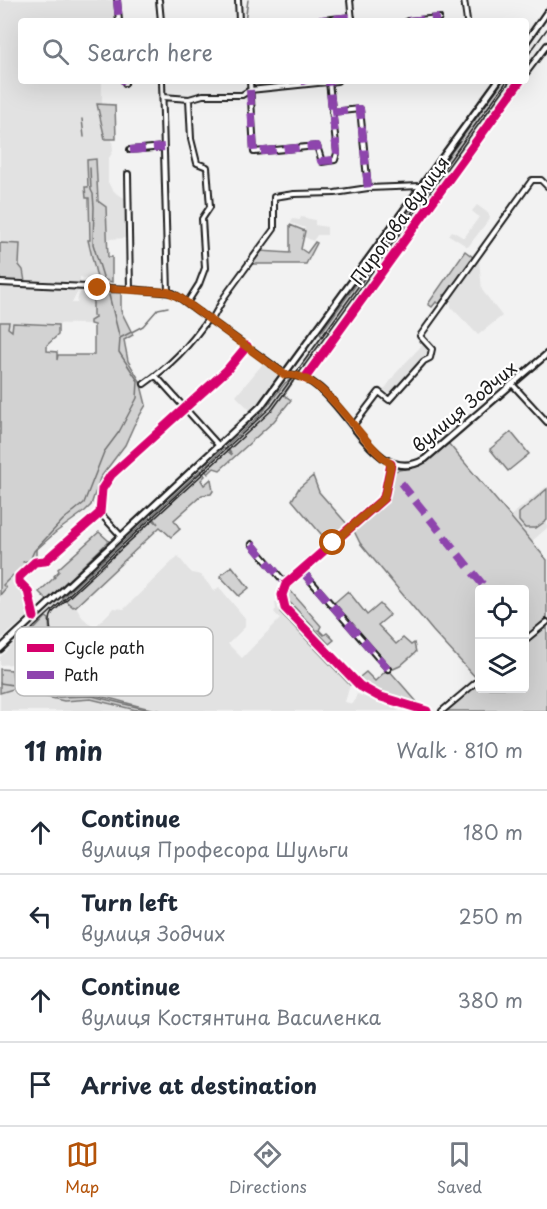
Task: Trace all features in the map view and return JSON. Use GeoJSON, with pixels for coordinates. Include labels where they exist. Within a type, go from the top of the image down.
{"type":"FeatureCollection","features":[{"type":"Feature","properties":{"kind":"main road"},"geometry":{"type":"LineString","coordinates":[[529,38],[547,12]]}},
{"type":"Feature","properties":{"kind":"main road","name":"Пирогова вулиця"},"geometry":{"type":"LineString","coordinates":[[23,627],[261,406],[496,84]]}},
{"type":"Feature","properties":{"kind":"main road","name":"вулиця Зодчих"},"geometry":{"type":"LineString","coordinates":[[391,464],[411,465],[425,459],[547,354]]}},
{"type":"Feature","properties":{"kind":"main road"},"geometry":{"type":"LineString","coordinates":[[285,375],[298,375],[305,378],[330,399],[378,454],[391,464]]}},
{"type":"Feature","properties":{"kind":"main road","name":"Пирогова вулиця"},"geometry":{"type":"LineString","coordinates":[[0,649],[15,635]]}},
{"type":"Feature","properties":{"kind":"street"},"geometry":{"type":"LineString","coordinates":[[117,0],[118,18]]}},
{"type":"Feature","properties":{"kind":"street"},"geometry":{"type":"LineString","coordinates":[[159,0],[161,18]]}},
{"type":"Feature","properties":{"kind":"street"},"geometry":{"type":"LineString","coordinates":[[238,0],[239,18]]}},
{"type":"Feature","properties":{"kind":"street"},"geometry":{"type":"LineString","coordinates":[[350,0],[352,18]]}},
{"type":"Feature","properties":{"kind":"street"},"geometry":{"type":"LineString","coordinates":[[464,0],[467,18]]}},
{"type":"Feature","properties":{"kind":"street"},"geometry":{"type":"LineString","coordinates":[[529,69],[547,45]]}},
{"type":"Feature","properties":{"kind":"street"},"geometry":{"type":"LineString","coordinates":[[162,84],[168,292]]}},
{"type":"Feature","properties":{"kind":"street"},"geometry":{"type":"LineString","coordinates":[[250,84],[254,152],[317,146],[321,161],[335,160],[337,153],[329,84]]}},
{"type":"Feature","properties":{"kind":"street"},"geometry":{"type":"LineString","coordinates":[[163,97],[189,99],[203,95],[242,95],[250,90],[291,84]]}},
{"type":"Feature","properties":{"kind":"street","name":"Пирогова вулиця"},"geometry":{"type":"LineString","coordinates":[[305,378],[518,84]]}},
{"type":"Feature","properties":{"kind":"street"},"geometry":{"type":"LineString","coordinates":[[187,303],[199,284],[205,268],[202,219],[210,207],[207,167],[197,163],[191,139],[189,99]]}},
{"type":"Feature","properties":{"kind":"street"},"geometry":{"type":"LineString","coordinates":[[332,112],[360,109],[368,188]]}},
{"type":"Feature","properties":{"kind":"street"},"geometry":{"type":"LineString","coordinates":[[130,150],[164,147]]}},
{"type":"Feature","properties":{"kind":"street"},"geometry":{"type":"LineString","coordinates":[[128,174],[130,289]]}},
{"type":"Feature","properties":{"kind":"street"},"geometry":{"type":"LineString","coordinates":[[353,426],[379,392],[389,400],[424,361],[430,358],[432,349],[420,336],[532,180],[541,180],[547,186]]}},
{"type":"Feature","properties":{"kind":"street"},"geometry":{"type":"LineString","coordinates":[[144,384],[156,376],[195,338],[274,229],[274,197],[335,193],[368,188],[422,186]]}},
{"type":"Feature","properties":{"kind":"street"},"geometry":{"type":"LineString","coordinates":[[0,283],[168,292],[187,303],[285,375]]}},
{"type":"Feature","properties":{"kind":"street"},"geometry":{"type":"LineString","coordinates":[[121,536],[100,513],[101,492],[106,482],[227,370],[247,346]]}},
{"type":"Feature","properties":{"kind":"street"},"geometry":{"type":"LineString","coordinates":[[156,376],[219,446]]}},
{"type":"Feature","properties":{"kind":"street"},"geometry":{"type":"LineString","coordinates":[[512,384],[547,422]]}},
{"type":"Feature","properties":{"kind":"street"},"geometry":{"type":"LineString","coordinates":[[391,464],[384,498],[286,584],[282,595],[285,608],[355,682],[372,693],[427,711]]}},
{"type":"Feature","properties":{"kind":"street"},"geometry":{"type":"LineString","coordinates":[[34,617],[28,591],[19,582],[19,577],[35,562],[45,561],[100,513]]}},
{"type":"Feature","properties":{"kind":"street"},"geometry":{"type":"LineString","coordinates":[[252,544],[286,584]]}},
{"type":"Feature","properties":{"kind":"street"},"geometry":{"type":"LineString","coordinates":[[302,571],[388,669]]}},
{"type":"Feature","properties":{"kind":"street"},"geometry":{"type":"LineString","coordinates":[[527,639],[547,622]]}},
{"type":"Feature","properties":{"kind":"street"},"geometry":{"type":"LineString","coordinates":[[442,711],[475,683]]}},
{"type":"Feature","properties":{"kind":"shaded area"},"geometry":{"type":"Polygon","coordinates":[[[0,0],[116,0],[116,18],[18,18],[18,84],[102,84],[102,104],[98,104],[105,139],[112,139],[113,151],[108,160],[108,182],[117,194],[129,200],[130,238],[107,239],[106,207],[98,201],[96,160],[87,160],[90,211],[90,240],[88,241],[98,282],[80,277],[80,287],[72,303],[77,303],[81,291],[93,292],[95,319],[90,321],[90,324],[14,323],[12,331],[8,328],[8,323],[0,322],[0,0]]]}},
{"type":"Feature","properties":{"kind":"shaded area"},"geometry":{"type":"Polygon","coordinates":[[[501,84],[515,84],[308,369],[302,364],[322,336],[320,334],[424,194],[423,192],[501,84]]]}},
{"type":"Feature","properties":{"kind":"shaded area"},"geometry":{"type":"Polygon","coordinates":[[[97,104],[115,105],[116,139],[105,139],[97,104]]]}},
{"type":"Feature","properties":{"kind":"shaded area"},"geometry":{"type":"Polygon","coordinates":[[[96,159],[98,201],[106,207],[108,257],[112,257],[112,282],[105,280],[98,282],[88,240],[90,240],[89,198],[86,198],[85,187],[88,187],[87,160],[96,159]]]}},
{"type":"Feature","properties":{"kind":"shaded area"},"geometry":{"type":"Polygon","coordinates":[[[477,205],[488,213],[490,218],[468,247],[449,235],[452,231],[464,238],[479,217],[472,211],[477,205]]]}},
{"type":"Feature","properties":{"kind":"shaded area"},"geometry":{"type":"Polygon","coordinates":[[[301,217],[315,220],[315,225],[327,227],[327,235],[317,235],[313,241],[303,236],[305,228],[291,223],[292,219],[300,220],[301,217]]]}},
{"type":"Feature","properties":{"kind":"shaded area"},"geometry":{"type":"Polygon","coordinates":[[[290,225],[305,231],[301,249],[307,253],[315,242],[317,243],[306,264],[251,264],[260,251],[290,253],[290,225]]]}},
{"type":"Feature","properties":{"kind":"shaded area"},"geometry":{"type":"Polygon","coordinates":[[[0,243],[20,244],[19,265],[23,270],[25,282],[0,281],[0,243]]]}},
{"type":"Feature","properties":{"kind":"shaded area"},"geometry":{"type":"Polygon","coordinates":[[[465,251],[474,258],[448,294],[444,295],[446,297],[441,305],[436,302],[432,307],[428,304],[465,251]]]}},
{"type":"Feature","properties":{"kind":"shaded area"},"geometry":{"type":"Polygon","coordinates":[[[479,260],[482,290],[502,316],[478,335],[451,307],[451,299],[479,260]]]}},
{"type":"Feature","properties":{"kind":"shaded area"},"geometry":{"type":"Polygon","coordinates":[[[93,292],[121,293],[121,311],[133,335],[124,340],[128,361],[140,381],[146,405],[125,445],[100,478],[91,505],[36,550],[36,558],[3,585],[6,588],[0,595],[0,322],[9,322],[8,328],[12,331],[13,323],[58,325],[58,335],[47,345],[47,351],[57,352],[57,360],[58,355],[94,355],[94,325],[90,324],[90,321],[95,318],[93,316],[93,292]]]}},
{"type":"Feature","properties":{"kind":"shaded area"},"geometry":{"type":"Polygon","coordinates":[[[424,343],[429,348],[425,357],[392,395],[384,390],[396,373],[424,343]]]}},
{"type":"Feature","properties":{"kind":"shaded area"},"geometry":{"type":"Polygon","coordinates":[[[266,360],[280,371],[261,399],[250,410],[236,396],[266,360]]]}},
{"type":"Feature","properties":{"kind":"shaded area"},"geometry":{"type":"Polygon","coordinates":[[[290,380],[293,382],[284,395],[291,400],[274,421],[220,470],[214,468],[208,474],[203,468],[224,448],[232,455],[226,446],[262,413],[285,383],[290,380]]]}},
{"type":"Feature","properties":{"kind":"shaded area"},"geometry":{"type":"Polygon","coordinates":[[[511,432],[529,454],[508,471],[490,449],[511,432]]]}},
{"type":"Feature","properties":{"kind":"shaded area"},"geometry":{"type":"Polygon","coordinates":[[[448,443],[547,560],[547,711],[442,711],[475,683],[475,693],[529,693],[529,585],[475,585],[475,677],[433,631],[360,543],[352,527],[384,498],[394,471],[419,466],[448,443]]]}},
{"type":"Feature","properties":{"kind":"shaded area"},"geometry":{"type":"Polygon","coordinates":[[[201,470],[205,476],[201,480],[204,485],[211,479],[213,491],[211,494],[202,495],[174,520],[180,529],[171,537],[160,527],[76,606],[73,607],[62,598],[150,517],[158,524],[152,515],[201,470]]]}},
{"type":"Feature","properties":{"kind":"shaded area"},"geometry":{"type":"Polygon","coordinates":[[[313,476],[319,492],[347,524],[327,541],[292,500],[299,488],[313,476]]]}},
{"type":"Feature","properties":{"kind":"shaded area"},"geometry":{"type":"Polygon","coordinates":[[[546,487],[547,528],[531,542],[509,517],[546,487]]]}},
{"type":"Feature","properties":{"kind":"shaded area"},"geometry":{"type":"Polygon","coordinates":[[[547,489],[547,520],[536,528],[525,528],[519,521],[519,513],[547,489]]]}},
{"type":"Feature","properties":{"kind":"shaded area"},"geometry":{"type":"Polygon","coordinates":[[[99,532],[109,541],[47,600],[39,592],[55,577],[58,569],[99,532]]]}},
{"type":"Feature","properties":{"kind":"shaded area"},"geometry":{"type":"Polygon","coordinates":[[[178,556],[192,573],[201,575],[214,591],[219,587],[245,618],[245,627],[228,644],[242,658],[280,619],[274,612],[275,602],[280,602],[280,612],[350,685],[345,702],[353,704],[357,694],[400,711],[163,711],[100,696],[213,696],[213,627],[95,627],[114,608],[124,609],[178,556]]]}},
{"type":"Feature","properties":{"kind":"shaded area"},"geometry":{"type":"Polygon","coordinates":[[[232,566],[249,588],[239,596],[220,576],[232,566]]]}},
{"type":"Feature","properties":{"kind":"shaded area"},"geometry":{"type":"Polygon","coordinates":[[[13,575],[32,594],[36,610],[0,640],[0,595],[6,588],[3,585],[13,575]]]}},
{"type":"Feature","properties":{"kind":"shaded area"},"geometry":{"type":"Polygon","coordinates":[[[288,588],[321,626],[319,630],[324,635],[327,633],[334,640],[329,644],[284,596],[288,588]]]}},
{"type":"Feature","properties":{"kind":"shaded area"},"geometry":{"type":"Polygon","coordinates":[[[348,591],[367,615],[380,604],[390,615],[378,625],[396,644],[403,638],[411,645],[414,643],[416,652],[400,666],[391,670],[333,604],[348,591]]]}},
{"type":"Feature","properties":{"kind":"shaded area"},"geometry":{"type":"Polygon","coordinates":[[[282,595],[284,606],[355,681],[366,672],[375,681],[388,669],[425,711],[378,696],[355,682],[350,685],[280,612],[282,595]]]}},
{"type":"Feature","properties":{"kind":"shaded area"},"geometry":{"type":"Polygon","coordinates":[[[62,598],[73,607],[76,606],[82,617],[93,627],[32,627],[62,598]]]}},
{"type":"Feature","properties":{"kind":"shaded area"},"geometry":{"type":"Polygon","coordinates":[[[46,617],[49,619],[49,627],[37,627],[46,617]]]}},
{"type":"Feature","properties":{"kind":"shaded area"},"geometry":{"type":"Polygon","coordinates":[[[15,643],[15,666],[13,664],[0,665],[0,657],[15,643]]]}},
{"type":"Feature","properties":{"kind":"shaded area"},"geometry":{"type":"Polygon","coordinates":[[[0,669],[12,670],[15,689],[0,693],[0,669]]]}},
{"type":"Feature","properties":{"kind":"shaded area"},"geometry":{"type":"Polygon","coordinates":[[[15,689],[15,696],[43,696],[64,701],[91,699],[140,711],[0,711],[0,693],[15,689]]]}},
{"type":"Feature","properties":{"kind":"shaded area"},"geometry":{"type":"Polygon","coordinates":[[[43,696],[99,696],[163,711],[140,711],[91,699],[64,701],[43,696]]]}},
{"type":"Feature","properties":{"kind":"waterway"},"geometry":{"type":"LineString","coordinates":[[245,18],[248,0]]}},
{"type":"Feature","properties":{"kind":"waterway"},"geometry":{"type":"LineString","coordinates":[[82,119],[84,137]]}},
{"type":"Feature","properties":{"kind":"waterway"},"geometry":{"type":"LineString","coordinates":[[90,168],[94,207],[93,244],[104,280]]}},
{"type":"Feature","properties":{"kind":"waterway"},"geometry":{"type":"LineString","coordinates":[[23,562],[30,560],[34,551],[63,520],[84,503],[104,452],[119,432],[137,398],[138,381],[119,352],[120,339],[109,295]]}},
{"type":"Feature","properties":{"kind":"waterway"},"geometry":{"type":"LineString","coordinates":[[120,338],[143,326],[158,309],[168,307]]}},
{"type":"Feature","properties":{"kind":"waterway"},"geometry":{"type":"LineString","coordinates":[[0,683],[15,685]]}},
{"type":"Feature","properties":{"kind":"waterway"},"geometry":{"type":"LineString","coordinates":[[56,696],[92,696]]}},
{"type":"Feature","properties":{"kind":"waterway"},"geometry":{"type":"LineString","coordinates":[[92,696],[153,711]]}},
{"type":"Feature","properties":{"kind":"tram line"},"geometry":{"type":"LineString","coordinates":[[529,54],[547,29]]}},
{"type":"Feature","properties":{"kind":"tram line"},"geometry":{"type":"LineString","coordinates":[[34,627],[271,407],[505,84]]}},
{"type":"Feature","properties":{"kind":"tram line"},"geometry":{"type":"LineString","coordinates":[[50,627],[53,612],[273,409],[508,84]]}},
{"type":"Feature","properties":{"kind":"marked path"},"geometry":{"type":"LineString","coordinates":[[117,0],[119,18]]}},
{"type":"Feature","properties":{"kind":"marked path"},"geometry":{"type":"LineString","coordinates":[[342,18],[352,17]]}},
{"type":"Feature","properties":{"kind":"marked path"},"geometry":{"type":"LineString","coordinates":[[250,90],[254,152],[317,146],[321,161],[335,160],[337,153],[329,84]]}},
{"type":"Feature","properties":{"kind":"marked path"},"geometry":{"type":"LineString","coordinates":[[332,112],[360,109],[368,188]]}},
{"type":"Feature","properties":{"kind":"marked path"},"geometry":{"type":"LineString","coordinates":[[130,150],[164,147]]}},
{"type":"Feature","properties":{"kind":"marked path"},"geometry":{"type":"LineString","coordinates":[[401,483],[483,585]]}},
{"type":"Feature","properties":{"kind":"marked path"},"geometry":{"type":"LineString","coordinates":[[252,544],[286,584],[284,588]]}},
{"type":"Feature","properties":{"kind":"marked path"},"geometry":{"type":"LineString","coordinates":[[302,571],[388,669]]}},
{"type":"Feature","properties":{"kind":"cycle path"},"geometry":{"type":"LineString","coordinates":[[305,378],[518,84]]}},
{"type":"Feature","properties":{"kind":"cycle path"},"geometry":{"type":"LineString","coordinates":[[34,617],[28,591],[19,582],[19,577],[35,562],[45,561],[100,513],[102,489],[111,475],[227,370],[247,346]]}},
{"type":"Feature","properties":{"kind":"cycle path"},"geometry":{"type":"LineString","coordinates":[[391,464],[384,498],[286,584],[282,595],[285,608],[360,686],[378,696],[427,711]]}},
{"type":"Feature","properties":{"kind":"route"},"geometry":{"type":"LineString","coordinates":[[98,288],[173,293],[285,375],[300,375],[314,384],[378,454],[391,464],[384,498],[333,543]]}}]}
